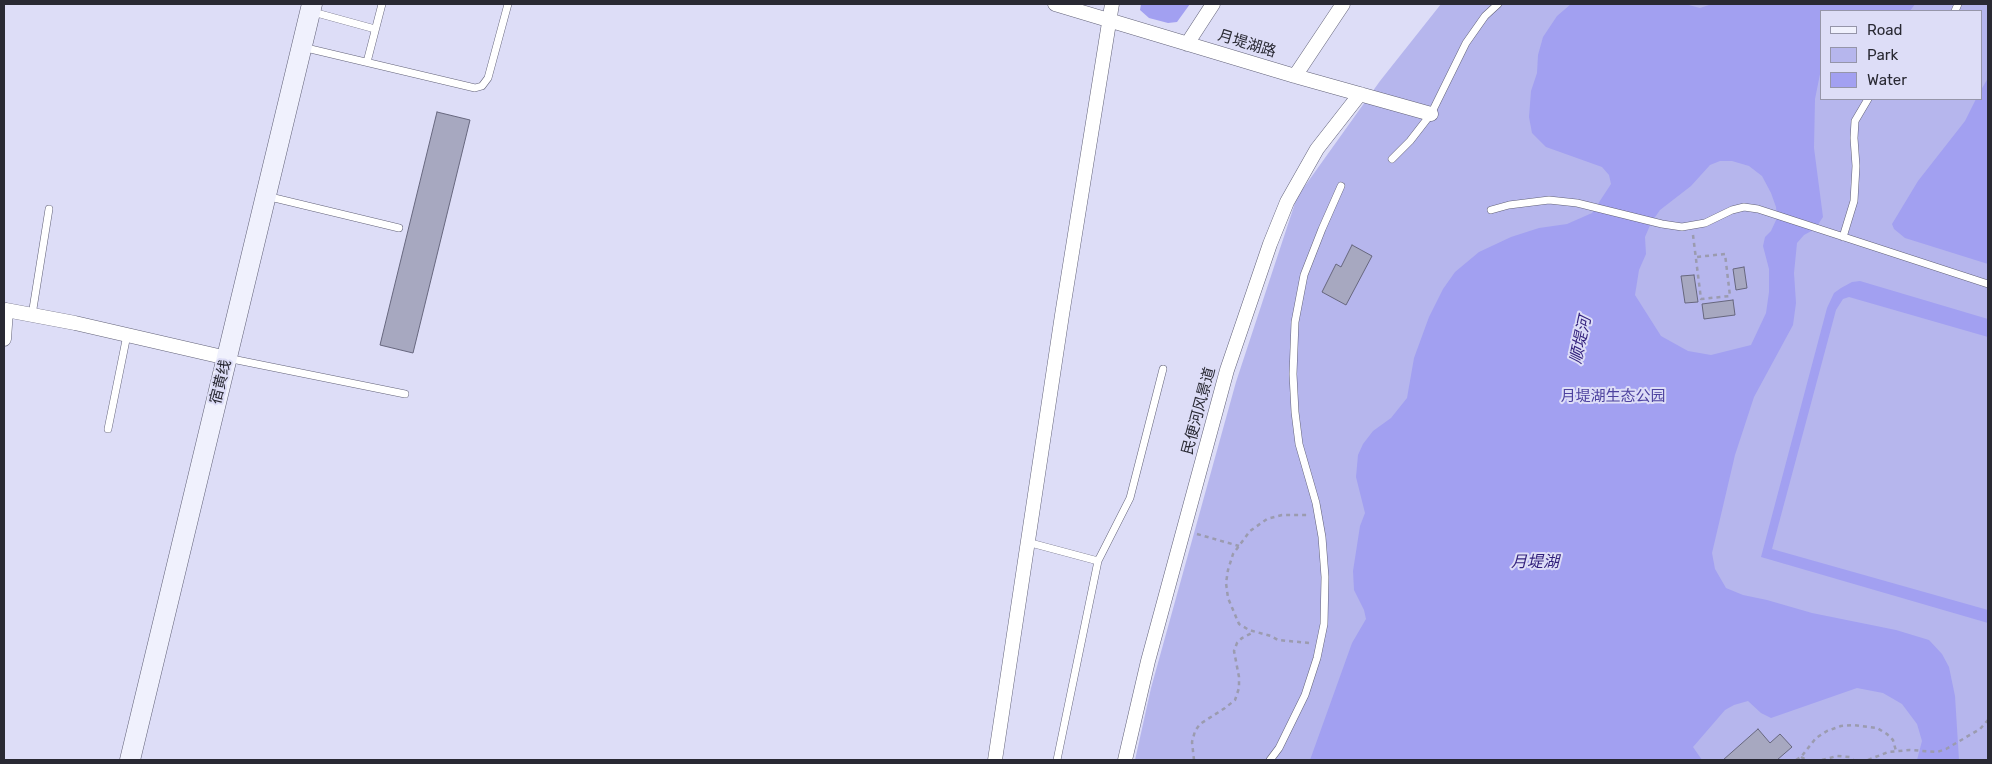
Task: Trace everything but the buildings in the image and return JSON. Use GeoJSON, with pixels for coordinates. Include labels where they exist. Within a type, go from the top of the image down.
{"type":"FeatureCollection","features":[{"type":"Feature","properties":{"kind":"main road","name":"宿黄线"},"geometry":{"type":"LineString","coordinates":[[130,760],[311,7]]}},
{"type":"Feature","properties":{"kind":"street","name":"月堤湖路"},"geometry":{"type":"LineString","coordinates":[[1055,4],[1295,76],[1431,114]]}},
{"type":"Feature","properties":{"kind":"street"},"geometry":{"type":"LineString","coordinates":[[995,760],[1062,315],[1112,4]]}},
{"type":"Feature","properties":{"kind":"street"},"geometry":{"type":"LineString","coordinates":[[1187,44],[1213,4]]}},
{"type":"Feature","properties":{"kind":"street"},"geometry":{"type":"LineString","coordinates":[[1295,76],[1343,4]]}},
{"type":"Feature","properties":{"kind":"street","name":"民便河风景道"},"geometry":{"type":"LineString","coordinates":[[1125,760],[1148,661],[1227,370],[1270,244],[1287,202],[1317,149],[1360,94]]}},
{"type":"Feature","properties":{"kind":"street"},"geometry":{"type":"LineString","coordinates":[[4,339],[5,310],[227,358]]}},
{"type":"Feature","properties":{"kind":"lane"},"geometry":{"type":"LineString","coordinates":[[367,62],[382,4]]}},
{"type":"Feature","properties":{"kind":"lane"},"geometry":{"type":"LineString","coordinates":[[302,46],[475,88],[482,86],[488,78],[508,4]]}},
{"type":"Feature","properties":{"kind":"lane"},"geometry":{"type":"LineString","coordinates":[[1392,159],[1410,141],[1431,114],[1466,43],[1485,16],[1498,4]]}},
{"type":"Feature","properties":{"kind":"lane"},"geometry":{"type":"LineString","coordinates":[[311,7],[375,29]]}},
{"type":"Feature","properties":{"kind":"lane"},"geometry":{"type":"LineString","coordinates":[[1843,238],[1854,200],[1856,166],[1854,138],[1856,121],[1867,100]]}},
{"type":"Feature","properties":{"kind":"lane"},"geometry":{"type":"LineString","coordinates":[[1270,760],[1279,748],[1305,695],[1324,624],[1324,577],[1318,517],[1299,444],[1294,412],[1295,322],[1304,274],[1341,186]]}},
{"type":"Feature","properties":{"kind":"lane"},"geometry":{"type":"LineString","coordinates":[[266,196],[399,228]]}},
{"type":"Feature","properties":{"kind":"lane"},"geometry":{"type":"LineString","coordinates":[[1491,210],[1549,200],[1577,203],[1662,224],[1682,227],[1705,223],[1732,210],[1744,208],[1758,209],[1988,284]]}},
{"type":"Feature","properties":{"kind":"lane"},"geometry":{"type":"LineString","coordinates":[[32,315],[49,209]]}},
{"type":"Feature","properties":{"kind":"lane"},"geometry":{"type":"LineString","coordinates":[[108,428],[127,335]]}},
{"type":"Feature","properties":{"kind":"lane"},"geometry":{"type":"LineString","coordinates":[[227,358],[405,394]]}},
{"type":"Feature","properties":{"kind":"lane"},"geometry":{"type":"LineString","coordinates":[[1057,760],[1098,561],[1130,498],[1163,369]]}},
{"type":"Feature","properties":{"kind":"lane"},"geometry":{"type":"LineString","coordinates":[[1028,542],[1098,561]]}},
{"type":"Feature","properties":{"kind":"path"},"geometry":{"type":"LineString","coordinates":[[1692,226],[1701,299],[1730,296],[1725,254],[1696,257]]}},
{"type":"Feature","properties":{"kind":"path"},"geometry":{"type":"LineString","coordinates":[[1318,517],[1297,514],[1282,515],[1267,519],[1250,531],[1233,554],[1226,583],[1228,598],[1239,624],[1254,632],[1287,642],[1320,644]]}},
{"type":"Feature","properties":{"kind":"path"},"geometry":{"type":"LineString","coordinates":[[1183,532],[1206,535],[1239,546]]}},
{"type":"Feature","properties":{"kind":"path"},"geometry":{"type":"LineString","coordinates":[[1194,760],[1192,742],[1195,731],[1200,724],[1235,700],[1239,688],[1239,677],[1234,650],[1242,638],[1254,632]]}},
{"type":"Feature","properties":{"kind":"path"},"geometry":{"type":"LineString","coordinates":[[1868,760],[1888,752],[1910,750],[1936,752],[1946,749],[1980,729],[1988,720]]}},
{"type":"Feature","properties":{"kind":"path"},"geometry":{"type":"LineString","coordinates":[[1796,760],[1801,757],[1816,738],[1840,726],[1853,725],[1877,728],[1887,734],[1892,740],[1896,751]]}},
{"type":"Feature","properties":{"kind":"path"},"geometry":{"type":"LineString","coordinates":[[1822,760],[1837,756],[1850,757],[1854,760]]}},
{"type":"Feature","properties":{"kind":"path"},"geometry":{"type":"LineString","coordinates":[[1801,757],[1807,760]]}},
{"type":"Feature","properties":{"kind":"green space","name":"月堤湖生态公园"},"geometry":{"type":"Polygon","coordinates":[[[1441,4],[1988,4],[1988,760],[1135,760],[1151,688],[1236,382],[1297,197],[1380,81],[1441,4]]]}},
{"type":"Feature","properties":{"kind":"water"},"geometry":{"type":"Polygon","coordinates":[[[1141,4],[1190,4],[1177,22],[1168,23],[1149,18],[1140,10],[1141,4]]]}},
{"type":"Feature","properties":{"kind":"water","name":"月堤湖"},"geometry":{"type":"Polygon","coordinates":[[[1571,4],[1685,4],[1700,8],[1712,4],[1915,4],[1911,10],[1820,10],[1820,74],[1815,99],[1814,148],[1823,217],[1815,229],[1804,235],[1797,243],[1794,273],[1796,303],[1793,325],[1754,397],[1735,455],[1712,553],[1715,569],[1726,588],[1743,595],[1812,613],[1896,630],[1929,640],[1942,654],[1949,667],[1955,696],[1959,760],[1917,760],[1922,741],[1917,724],[1902,704],[1883,693],[1857,688],[1771,718],[1761,713],[1748,701],[1734,705],[1725,710],[1693,747],[1702,760],[1310,760],[1352,643],[1366,619],[1364,610],[1354,590],[1353,571],[1360,526],[1365,513],[1356,477],[1358,455],[1363,444],[1373,431],[1391,418],[1407,398],[1414,358],[1429,317],[1443,289],[1455,272],[1479,252],[1511,237],[1539,228],[1567,224],[1592,213],[1611,184],[1609,175],[1602,167],[1546,147],[1532,133],[1529,117],[1531,91],[1537,73],[1538,55],[1543,37],[1557,16],[1571,4]],[[1720,161],[1710,165],[1691,186],[1660,210],[1651,223],[1645,237],[1646,254],[1639,270],[1635,295],[1661,336],[1688,351],[1711,355],[1751,345],[1766,313],[1769,292],[1769,269],[1763,246],[1765,237],[1771,231],[1777,218],[1776,207],[1762,176],[1749,166],[1732,161],[1720,161]]]}},
{"type":"Feature","properties":{"kind":"water"},"geometry":{"type":"Polygon","coordinates":[[[1988,78],[1988,264],[1905,238],[1894,229],[1892,224],[1918,181],[1965,121],[1976,100],[1982,100],[1982,88],[1988,78]]]}},
{"type":"Feature","properties":{"kind":"water"},"geometry":{"type":"Polygon","coordinates":[[[1860,281],[1988,319],[1988,337],[1849,297],[1843,299],[1836,310],[1772,549],[1988,610],[1988,623],[1761,557],[1827,308],[1834,293],[1852,282],[1860,281]]]}},
{"type":"Feature","properties":{"kind":"water label","name":"顺堤河"},"geometry":{"type":"Point","coordinates":[1581,340]}}]}
